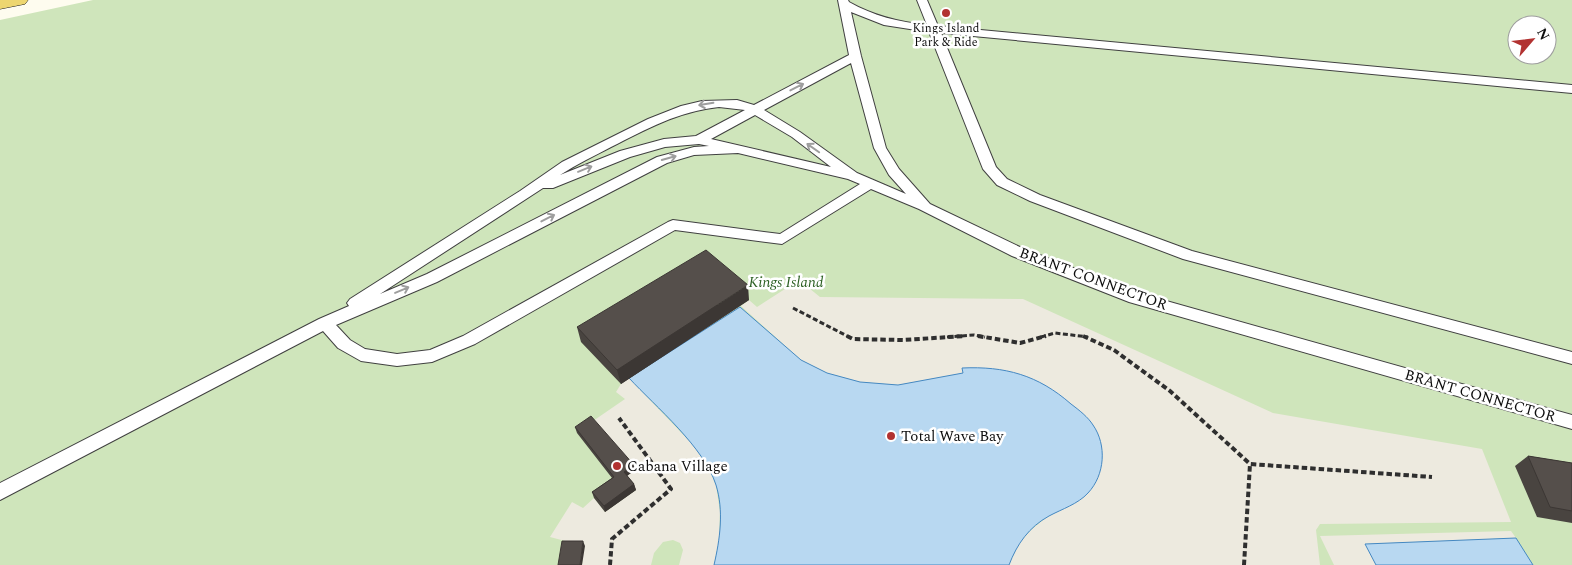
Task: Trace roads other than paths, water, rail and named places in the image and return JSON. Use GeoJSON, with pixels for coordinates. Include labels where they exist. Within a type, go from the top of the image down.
{"type":"FeatureCollection","features":[{"type":"Feature","properties":{"kind":"main road"},"geometry":{"type":"LineString","coordinates":[[0,3],[18,0]]}},
{"type":"Feature","properties":{"kind":"lane"},"geometry":{"type":"LineString","coordinates":[[922,0],[990,169],[1002,182],[1083,218],[1188,255],[1572,358]]}},
{"type":"Feature","properties":{"kind":"lane"},"geometry":{"type":"LineString","coordinates":[[844,2],[867,17],[889,24],[934,30],[1572,89]]}},
{"type":"Feature","properties":{"kind":"lane","name":"BRANT CONNECTOR"},"geometry":{"type":"LineString","coordinates":[[844,2],[855,56],[880,148],[894,172],[925,207],[1017,252],[1134,298],[1572,422]]}},
{"type":"Feature","properties":{"kind":"lane"},"geometry":{"type":"LineString","coordinates":[[699,140],[855,56]]}},
{"type":"Feature","properties":{"kind":"lane"},"geometry":{"type":"LineString","coordinates":[[325,323],[411,265],[524,195],[563,167],[641,126],[684,108],[715,103],[739,104],[754,109],[852,176]]}},
{"type":"Feature","properties":{"kind":"lane"},"geometry":{"type":"LineString","coordinates":[[524,195],[625,154],[664,143],[699,140],[852,176],[925,207]]}},
{"type":"Feature","properties":{"kind":"lane"},"geometry":{"type":"LineString","coordinates":[[0,492],[325,323],[432,278],[662,160],[694,151],[740,149]]}},
{"type":"Feature","properties":{"kind":"lane"},"geometry":{"type":"LineString","coordinates":[[325,323],[344,344],[360,355],[396,360],[432,356],[469,340],[672,225],[782,240],[870,184]]}},
{"type":"Feature","properties":{"kind":"water","name":"Total Wave Bay"},"geometry":{"type":"Polygon","coordinates":[[[740,307],[801,360],[827,373],[860,382],[898,385],[963,373],[962,368],[1007,371],[1033,379],[1059,394],[1089,419],[1093,425],[1098,433],[1102,451],[1101,469],[1098,478],[1094,486],[1084,497],[1035,525],[1020,543],[1009,565],[714,565],[719,535],[720,505],[716,485],[710,471],[701,456],[678,428],[629,378],[740,307]]]}},
{"type":"Feature","properties":{"kind":"water"},"geometry":{"type":"Polygon","coordinates":[[[1516,538],[1533,565],[1376,565],[1365,544],[1516,538]]]}},
{"type":"Feature","properties":{"kind":"place","name":"Kings Island Park & Ride"},"geometry":{"type":"Point","coordinates":[946,13]}},
{"type":"Feature","properties":{"kind":"place","name":"Total Wave Bay"},"geometry":{"type":"Point","coordinates":[891,436]}},
{"type":"Feature","properties":{"kind":"place","name":"Cabana Village"},"geometry":{"type":"Point","coordinates":[617,466]}},
{"type":"Feature","properties":{"kind":"park label","name":"Kings Island"},"geometry":{"type":"Point","coordinates":[786,282]}}]}
